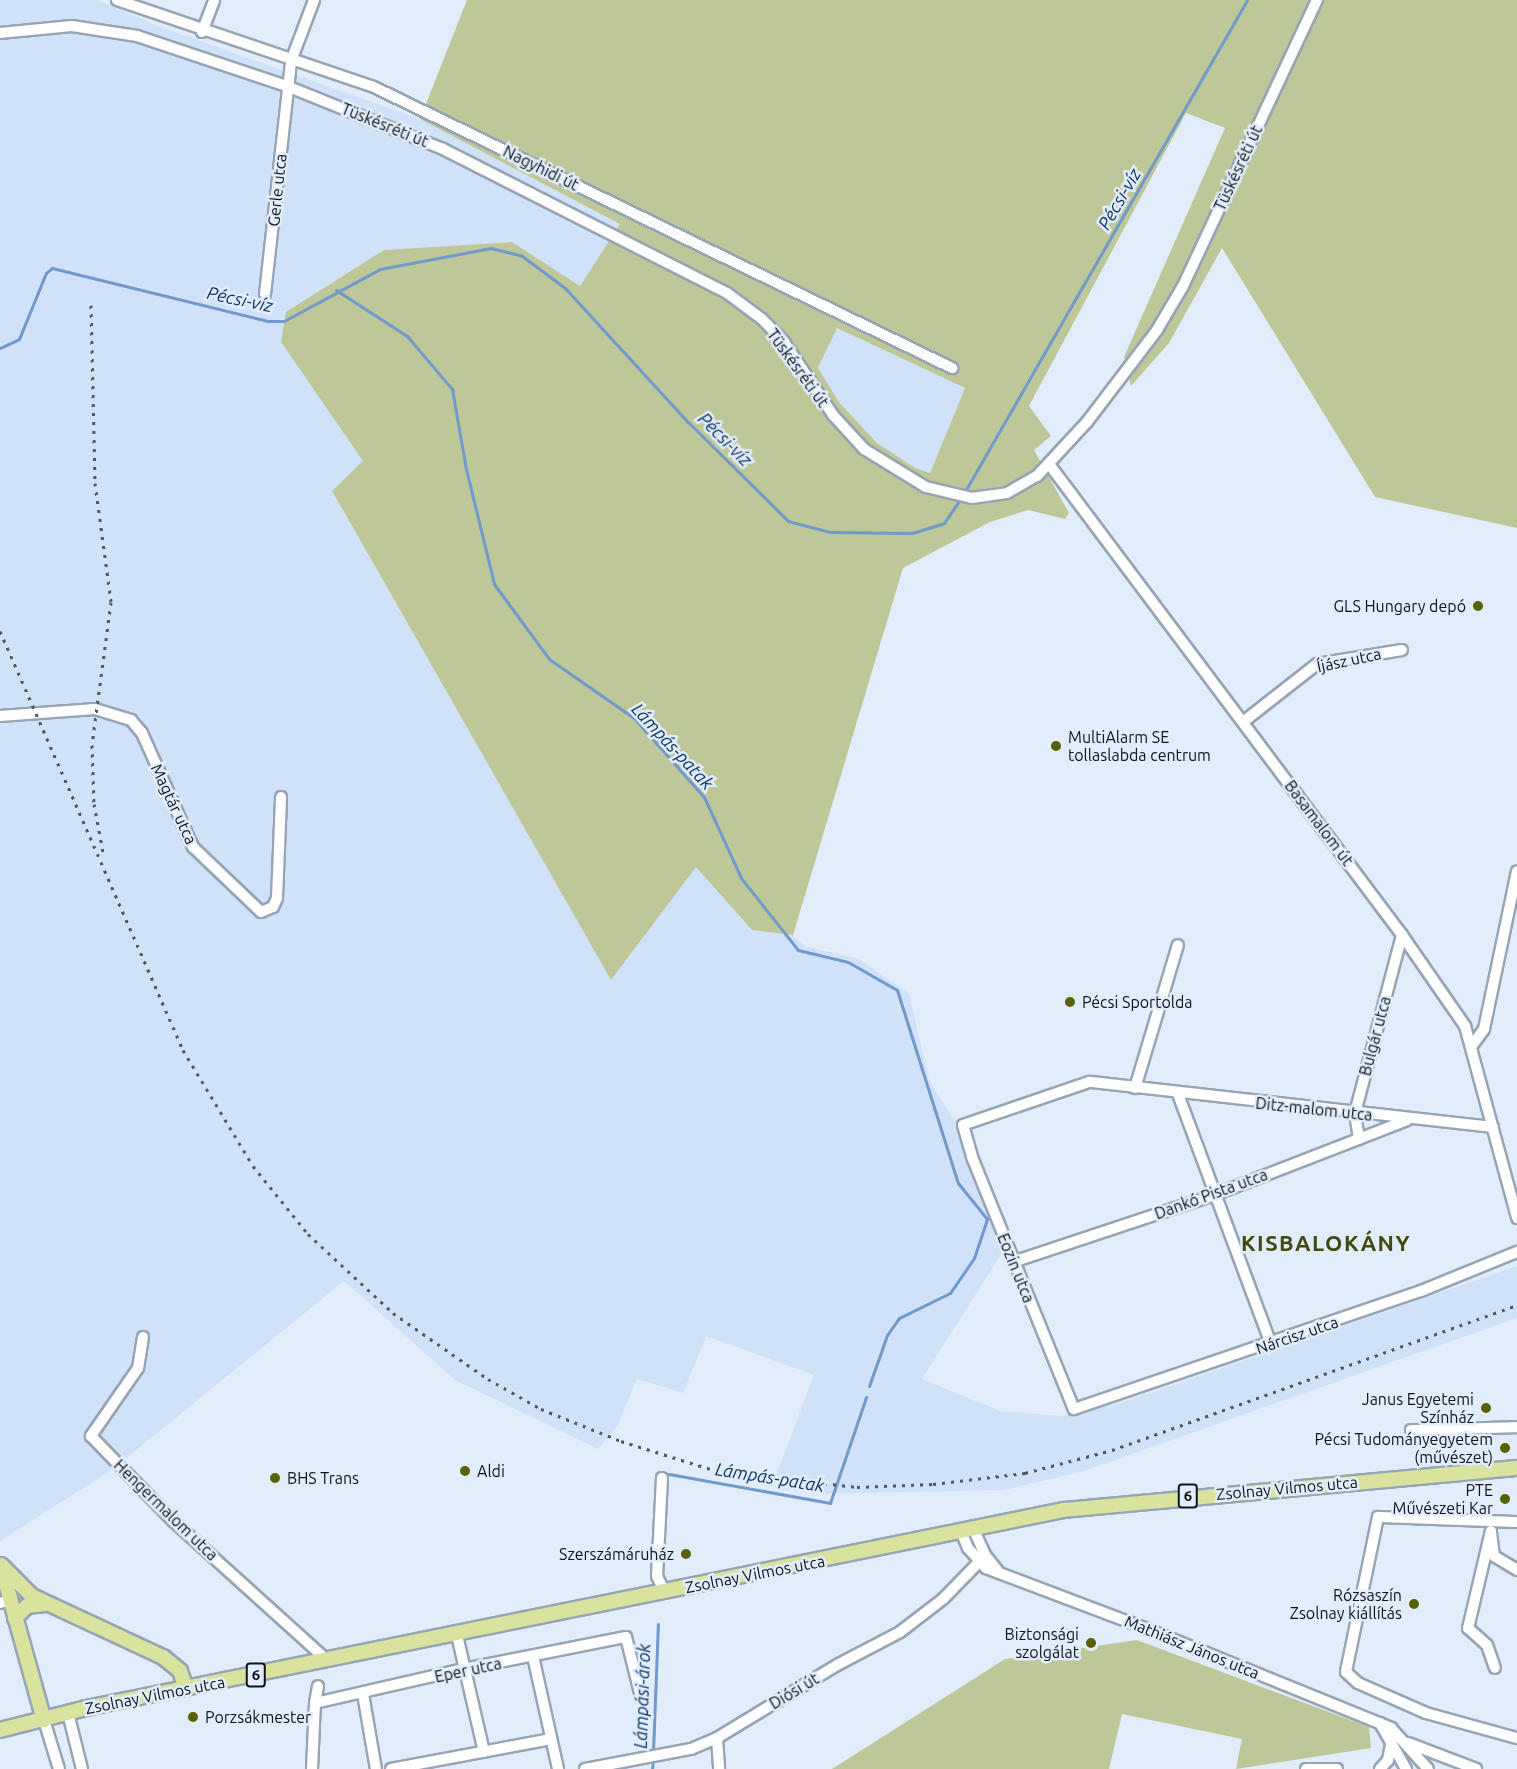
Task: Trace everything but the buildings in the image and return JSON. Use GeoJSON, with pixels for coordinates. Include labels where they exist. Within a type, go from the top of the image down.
{"type":"FeatureCollection","features":[{"type":"Feature","properties":{"kind":"main road","name":"Zsolnay Vilmos utca"},"geometry":{"type":"LineString","coordinates":[[0,1730],[186,1688],[457,1635],[1064,1510],[1176,1497],[1517,1468]]}},
{"type":"Feature","properties":{"kind":"main road"},"geometry":{"type":"LineString","coordinates":[[0,1563],[5,1601],[15,1618],[44,1720]]}},
{"type":"Feature","properties":{"kind":"main road"},"geometry":{"type":"LineString","coordinates":[[0,1563],[32,1596],[163,1657],[180,1671],[186,1688]]}},
{"type":"Feature","properties":{"kind":"main road"},"geometry":{"type":"LineString","coordinates":[[15,1618],[27,1606],[49,1604]]}},
{"type":"Feature","properties":{"kind":"street","name":"Nagyhidi út"},"geometry":{"type":"LineString","coordinates":[[117,0],[202,32],[374,87],[952,368]]}},
{"type":"Feature","properties":{"kind":"street"},"geometry":{"type":"LineString","coordinates":[[202,32],[214,0]]}},
{"type":"Feature","properties":{"kind":"street","name":"Gerle utca"},"geometry":{"type":"LineString","coordinates":[[265,294],[291,61],[314,0]]}},
{"type":"Feature","properties":{"kind":"street","name":"Tüskésréti út"},"geometry":{"type":"LineString","coordinates":[[0,33],[51,26],[117,31],[289,87],[443,149],[706,279],[751,310],[777,334],[833,415],[864,449],[913,480],[949,495],[972,498],[1018,489],[1049,464],[1087,422],[1174,304],[1317,0]]}},
{"type":"Feature","properties":{"kind":"street","name":"Basamalom út"},"geometry":{"type":"LineString","coordinates":[[1049,464],[1402,935],[1465,1026],[1517,1218]]}},
{"type":"Feature","properties":{"kind":"street","name":"Íjász utca"},"geometry":{"type":"LineString","coordinates":[[1243,722],[1317,664],[1402,650]]}},
{"type":"Feature","properties":{"kind":"street","name":"Magtár utca"},"geometry":{"type":"LineString","coordinates":[[0,716],[95,709],[131,720],[142,733],[193,847],[261,912],[273,907],[277,898],[281,797]]}},
{"type":"Feature","properties":{"kind":"street"},"geometry":{"type":"LineString","coordinates":[[1471,1047],[1484,1029],[1517,872]]}},
{"type":"Feature","properties":{"kind":"street","name":"Bulgár utca"},"geometry":{"type":"LineString","coordinates":[[1359,1139],[1355,1113],[1402,935]]}},
{"type":"Feature","properties":{"kind":"street"},"geometry":{"type":"LineString","coordinates":[[1135,1088],[1178,945]]}},
{"type":"Feature","properties":{"kind":"street","name":"Ditz-malom utca"},"geometry":{"type":"LineString","coordinates":[[963,1125],[1089,1082],[1407,1120],[1493,1127]]}},
{"type":"Feature","properties":{"kind":"street"},"geometry":{"type":"LineString","coordinates":[[1178,1094],[1271,1344]]}},
{"type":"Feature","properties":{"kind":"street","name":"Dankó Pista utca"},"geometry":{"type":"LineString","coordinates":[[1013,1262],[1214,1195],[1407,1120]]}},
{"type":"Feature","properties":{"kind":"street","name":"Eozin utca"},"geometry":{"type":"LineString","coordinates":[[963,1125],[1013,1262],[1074,1409]]}},
{"type":"Feature","properties":{"kind":"street","name":"Nárcisz utca"},"geometry":{"type":"LineString","coordinates":[[1074,1409],[1271,1344],[1421,1291],[1517,1252]]}},
{"type":"Feature","properties":{"kind":"street","name":"Hengermalom utca"},"geometry":{"type":"LineString","coordinates":[[143,1337],[138,1368],[91,1436],[173,1521],[327,1660]]}},
{"type":"Feature","properties":{"kind":"street"},"geometry":{"type":"LineString","coordinates":[[1412,1430],[1517,1427]]}},
{"type":"Feature","properties":{"kind":"street"},"geometry":{"type":"LineString","coordinates":[[662,1478],[657,1576],[664,1591]]}},
{"type":"Feature","properties":{"kind":"street"},"geometry":{"type":"LineString","coordinates":[[1517,1522],[1491,1526],[1378,1517],[1346,1672],[1358,1683],[1426,1713],[1517,1738]]}},
{"type":"Feature","properties":{"kind":"street"},"geometry":{"type":"LineString","coordinates":[[1491,1526],[1494,1556],[1517,1570]]}},
{"type":"Feature","properties":{"kind":"street"},"geometry":{"type":"LineString","coordinates":[[1491,1526],[1468,1628],[1487,1645],[1495,1668]]}},
{"type":"Feature","properties":{"kind":"street"},"geometry":{"type":"LineString","coordinates":[[967,1530],[979,1563]]}},
{"type":"Feature","properties":{"kind":"street","name":"Mathiász János utca"},"geometry":{"type":"LineString","coordinates":[[967,1530],[1003,1575]]}},
{"type":"Feature","properties":{"kind":"street","name":"Mathiász János utca"},"geometry":{"type":"LineString","coordinates":[[979,1563],[1003,1575],[1145,1628],[1380,1723],[1398,1732],[1428,1769]]}},
{"type":"Feature","properties":{"kind":"street","name":"Diósi út"},"geometry":{"type":"LineString","coordinates":[[585,1769],[690,1749],[717,1738],[837,1665],[900,1632],[943,1599],[979,1563]]}},
{"type":"Feature","properties":{"kind":"street"},"geometry":{"type":"LineString","coordinates":[[457,1635],[484,1752]]}},
{"type":"Feature","properties":{"kind":"street","name":"Eper utca"},"geometry":{"type":"LineString","coordinates":[[315,1702],[363,1694],[464,1669],[626,1637],[641,1697]]}},
{"type":"Feature","properties":{"kind":"street"},"geometry":{"type":"LineString","coordinates":[[533,1656],[558,1769]]}},
{"type":"Feature","properties":{"kind":"street"},"geometry":{"type":"LineString","coordinates":[[312,1769],[315,1702],[318,1686]]}},
{"type":"Feature","properties":{"kind":"street"},"geometry":{"type":"LineString","coordinates":[[363,1694],[376,1769]]}},
{"type":"Feature","properties":{"kind":"street"},"geometry":{"type":"LineString","coordinates":[[68,1713],[82,1769]]}},
{"type":"Feature","properties":{"kind":"street"},"geometry":{"type":"LineString","coordinates":[[44,1720],[59,1769]]}},
{"type":"Feature","properties":{"kind":"street"},"geometry":{"type":"LineString","coordinates":[[1380,1723],[1392,1740],[1406,1769]]}},
{"type":"Feature","properties":{"kind":"street"},"geometry":{"type":"LineString","coordinates":[[717,1738],[719,1769]]}},
{"type":"Feature","properties":{"kind":"street"},"geometry":{"type":"LineString","coordinates":[[391,1769],[551,1739]]}},
{"type":"Feature","properties":{"kind":"street"},"geometry":{"type":"LineString","coordinates":[[1380,1769],[1388,1760],[1392,1740]]}},
{"type":"Feature","properties":{"kind":"street","name":"Mathiász János utca"},"geometry":{"type":"LineString","coordinates":[[1408,1743],[1476,1769]]}},
{"type":"Feature","properties":{"kind":"street"},"geometry":{"type":"LineString","coordinates":[[1306,1769],[1338,1769]]}},
{"type":"Feature","properties":{"kind":"shaded area"},"geometry":{"type":"Polygon","coordinates":[[[0,0],[97,0],[161,27],[420,119],[621,224],[580,286],[512,242],[384,250],[343,278],[281,342],[363,461],[332,492],[611,980],[696,866],[752,930],[793,935],[804,946],[859,959],[909,994],[929,1080],[957,1125],[1002,1253],[922,1379],[1000,1411],[1061,1416],[1121,1403],[1517,1266],[1517,1318],[1084,1471],[1005,1490],[817,1494],[776,1489],[778,1470],[814,1375],[706,1336],[683,1393],[637,1379],[618,1425],[598,1449],[455,1380],[344,1281],[113,1469],[0,1541],[0,0]]]}},
{"type":"Feature","properties":{"kind":"shaded area"},"geometry":{"type":"Polygon","coordinates":[[[837,328],[965,388],[930,473],[915,468],[877,443],[839,402],[818,368],[837,328]]]}},
{"type":"Feature","properties":{"kind":"green space"},"geometry":{"type":"Polygon","coordinates":[[[467,0],[1517,0],[1517,528],[1375,497],[1222,248],[1169,343],[1131,386],[1124,357],[1225,128],[1186,113],[1029,406],[1051,436],[1034,450],[1069,513],[1065,519],[1028,510],[990,522],[903,568],[793,935],[752,930],[696,867],[611,980],[332,491],[363,461],[281,342],[286,312],[384,250],[512,242],[580,286],[620,224],[420,119],[467,0]],[[837,328],[818,368],[839,402],[877,443],[915,468],[930,473],[965,388],[837,328]]]}},
{"type":"Feature","properties":{"kind":"green space"},"geometry":{"type":"Polygon","coordinates":[[[1137,1640],[1369,1727],[1371,1748],[1236,1769],[1242,1739],[1122,1714],[1109,1769],[832,1769],[1005,1659],[1137,1640]]]}},
{"type":"Feature","properties":{"kind":"waterway","name":"Pécsi-víz"},"geometry":{"type":"LineString","coordinates":[[964,493],[1247,0]]}},
{"type":"Feature","properties":{"kind":"waterway","name":"Pécsi-víz"},"geometry":{"type":"LineString","coordinates":[[0,348],[19,339],[46,273],[52,268],[268,321],[284,321],[380,269],[491,248],[522,256],[565,288],[688,422],[788,521],[830,532],[912,533],[944,523],[961,498]]}},
{"type":"Feature","properties":{"kind":"waterway","name":"Lámpás-patak"},"geometry":{"type":"LineString","coordinates":[[336,290],[407,336],[452,389],[466,469],[494,584],[549,659],[634,718],[704,797],[741,878],[798,950],[848,962],[897,990],[958,1183],[987,1219],[974,1258],[950,1293],[899,1318],[887,1335],[869,1386]]}},
{"type":"Feature","properties":{"kind":"waterway","name":"Lámpás-patak"},"geometry":{"type":"LineString","coordinates":[[669,1474],[830,1503],[866,1397]]}},
{"type":"Feature","properties":{"kind":"waterway","name":"Lámpási-árok"},"geometry":{"type":"LineString","coordinates":[[653,1752],[658,1624]]}},
{"type":"Feature","properties":{"kind":"waterway","name":"Lámpási-árok"},"geometry":{"type":"LineString","coordinates":[[652,1769],[653,1759]]}},
{"type":"Feature","properties":{"kind":"railway"},"geometry":{"type":"LineString","coordinates":[[91,305],[95,483],[111,602],[92,745],[94,804],[103,852]]}},
{"type":"Feature","properties":{"kind":"railway"},"geometry":{"type":"LineString","coordinates":[[0,631],[183,1050],[253,1166],[308,1234],[393,1313],[488,1379],[541,1409],[621,1441],[717,1471],[857,1487],[933,1484],[1025,1473],[1112,1450],[1517,1305]]}},
{"type":"Feature","properties":{"kind":"place","name":"GLS Hungary depó"},"geometry":{"type":"Point","coordinates":[1478,606]}},
{"type":"Feature","properties":{"kind":"place","name":"MultiAlarm SE tollaslabda centrum"},"geometry":{"type":"Point","coordinates":[1056,746]}},
{"type":"Feature","properties":{"kind":"place","name":"Pécsi Sportolda"},"geometry":{"type":"Point","coordinates":[1070,1002]}},
{"type":"Feature","properties":{"kind":"place","name":"Janus Egyetemi Színház"},"geometry":{"type":"Point","coordinates":[1486,1408]}},
{"type":"Feature","properties":{"kind":"place","name":"Pécsi Tudományegyetem (művészet)"},"geometry":{"type":"Point","coordinates":[1505,1448]}},
{"type":"Feature","properties":{"kind":"place","name":"Aldi"},"geometry":{"type":"Point","coordinates":[465,1471]}},
{"type":"Feature","properties":{"kind":"place","name":"BHS Trans"},"geometry":{"type":"Point","coordinates":[275,1478]}},
{"type":"Feature","properties":{"kind":"place","name":"PTE Művészeti Kar"},"geometry":{"type":"Point","coordinates":[1505,1499]}},
{"type":"Feature","properties":{"kind":"place","name":"Szerszámáruház"},"geometry":{"type":"Point","coordinates":[686,1554]}},
{"type":"Feature","properties":{"kind":"place","name":"Rózsaszín Zsolnay kiállítás"},"geometry":{"type":"Point","coordinates":[1414,1604]}},
{"type":"Feature","properties":{"kind":"place","name":"Biztonsági szolgálat"},"geometry":{"type":"Point","coordinates":[1091,1643]}},
{"type":"Feature","properties":{"kind":"place","name":"Porzsákmester"},"geometry":{"type":"Point","coordinates":[193,1717]}},
{"type":"Feature","properties":{"kind":"district","name":"KISBALOKÁNY"},"geometry":{"type":"Point","coordinates":[1326,1243]}}]}
